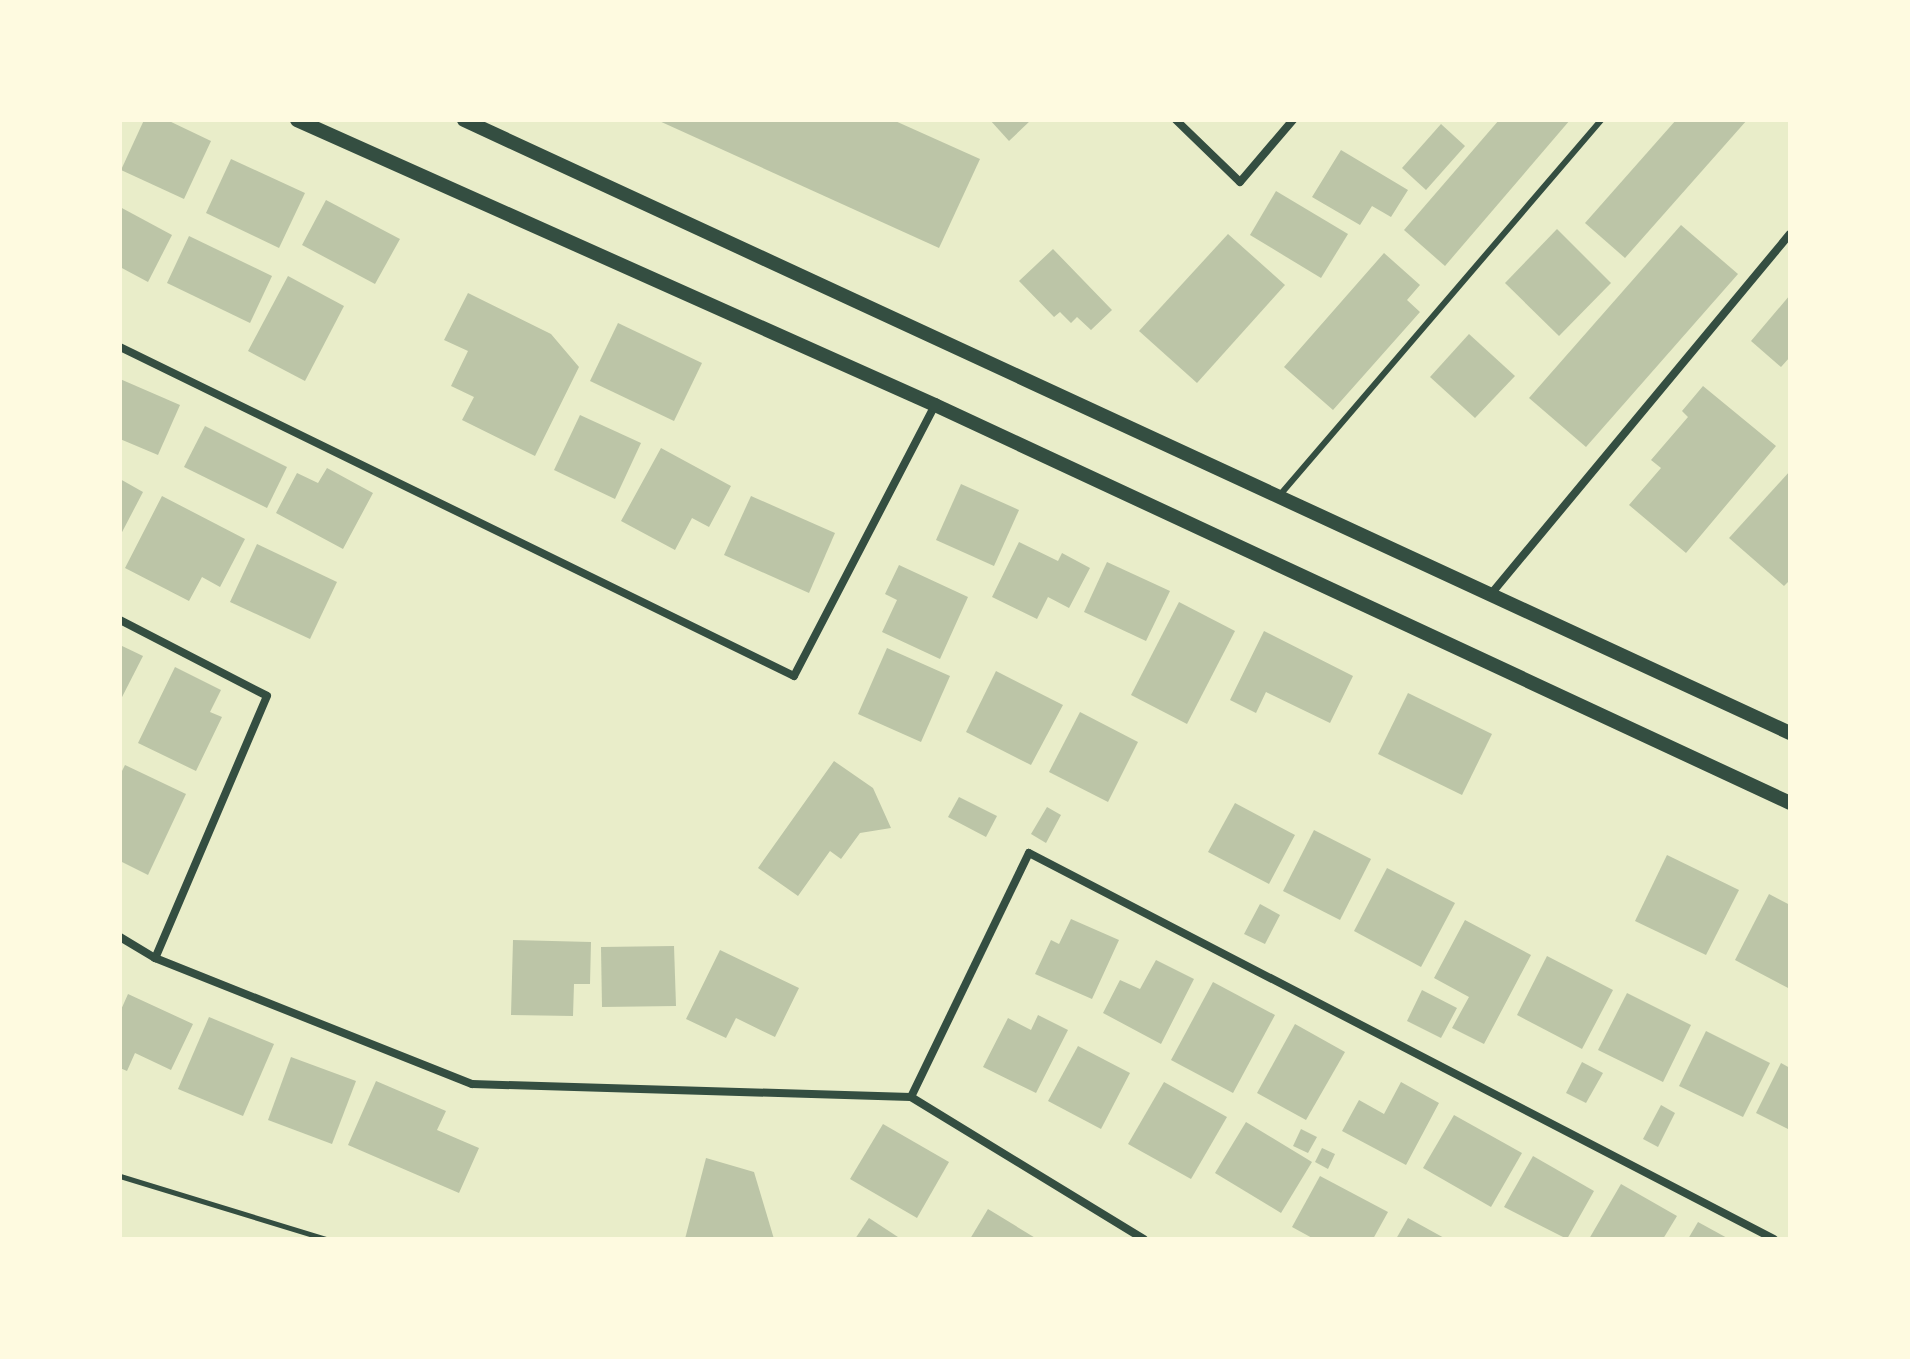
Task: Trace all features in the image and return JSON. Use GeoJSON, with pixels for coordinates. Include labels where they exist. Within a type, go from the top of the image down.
{"type":"FeatureCollection","features":[{"type":"Feature","properties":{"kind":"street"},"geometry":{"type":"LineString","coordinates":[[297,120],[935,405],[1790,803]]}},
{"type":"Feature","properties":{"kind":"street"},"geometry":{"type":"LineString","coordinates":[[464,120],[1790,733]]}},
{"type":"Feature","properties":{"kind":"street"},"geometry":{"type":"LineString","coordinates":[[1176,120],[1240,182],[1293,120]]}},
{"type":"Feature","properties":{"kind":"street"},"geometry":{"type":"LineString","coordinates":[[1491,594],[1790,234]]}},
{"type":"Feature","properties":{"kind":"street"},"geometry":{"type":"LineString","coordinates":[[120,347],[794,676],[935,405]]}},
{"type":"Feature","properties":{"kind":"street"},"geometry":{"type":"LineString","coordinates":[[120,620],[267,696],[155,958]]}},
{"type":"Feature","properties":{"kind":"street"},"geometry":{"type":"LineString","coordinates":[[911,1097],[1029,853],[1774,1239]]}},
{"type":"Feature","properties":{"kind":"street"},"geometry":{"type":"LineString","coordinates":[[120,937],[155,958],[472,1084],[911,1097],[1144,1239]]}},
{"type":"Feature","properties":{"kind":"lane"},"geometry":{"type":"LineString","coordinates":[[1279,496],[1601,120]]}},
{"type":"Feature","properties":{"kind":"path"},"geometry":{"type":"LineString","coordinates":[[120,1176],[326,1239]]}},
{"type":"Feature","properties":{"kind":"building"},"geometry":{"type":"Polygon","coordinates":[[[144,120],[167,120],[211,141],[184,199],[121,170],[144,120]]]}},
{"type":"Feature","properties":{"kind":"building"},"geometry":{"type":"Polygon","coordinates":[[[657,120],[893,120],[980,159],[939,248],[657,120]]]}},
{"type":"Feature","properties":{"kind":"building"},"geometry":{"type":"Polygon","coordinates":[[[990,120],[1031,120],[1009,141],[990,120]]]}},
{"type":"Feature","properties":{"kind":"building"},"geometry":{"type":"Polygon","coordinates":[[[1499,120],[1570,120],[1445,266],[1404,230],[1499,120]]]}},
{"type":"Feature","properties":{"kind":"building"},"geometry":{"type":"Polygon","coordinates":[[[1676,120],[1747,120],[1625,258],[1585,223],[1676,120]]]}},
{"type":"Feature","properties":{"kind":"building"},"geometry":{"type":"Polygon","coordinates":[[[1441,124],[1465,146],[1426,190],[1402,168],[1441,124]]]}},
{"type":"Feature","properties":{"kind":"building"},"geometry":{"type":"Polygon","coordinates":[[[1341,150],[1408,190],[1391,217],[1372,206],[1360,225],[1312,197],[1341,150]]]}},
{"type":"Feature","properties":{"kind":"building"},"geometry":{"type":"Polygon","coordinates":[[[231,159],[305,193],[279,248],[206,213],[231,159]]]}},
{"type":"Feature","properties":{"kind":"building"},"geometry":{"type":"Polygon","coordinates":[[[1276,191],[1348,234],[1321,278],[1250,235],[1276,191]]]}},
{"type":"Feature","properties":{"kind":"building"},"geometry":{"type":"Polygon","coordinates":[[[326,200],[400,239],[375,284],[302,245],[326,200]]]}},
{"type":"Feature","properties":{"kind":"building"},"geometry":{"type":"Polygon","coordinates":[[[120,207],[172,235],[148,282],[120,267],[120,207]]]}},
{"type":"Feature","properties":{"kind":"building"},"geometry":{"type":"Polygon","coordinates":[[[1681,225],[1738,274],[1586,447],[1529,398],[1681,225]]]}},
{"type":"Feature","properties":{"kind":"building"},"geometry":{"type":"Polygon","coordinates":[[[1557,229],[1611,283],[1559,336],[1505,283],[1557,229]]]}},
{"type":"Feature","properties":{"kind":"building"},"geometry":{"type":"Polygon","coordinates":[[[1228,234],[1285,285],[1197,383],[1139,331],[1228,234]]]}},
{"type":"Feature","properties":{"kind":"building"},"geometry":{"type":"Polygon","coordinates":[[[189,236],[272,276],[250,323],[167,283],[189,236]]]}},
{"type":"Feature","properties":{"kind":"building"},"geometry":{"type":"Polygon","coordinates":[[[1053,249],[1112,310],[1091,330],[1077,317],[1071,323],[1060,312],[1054,317],[1019,281],[1053,249]]]}},
{"type":"Feature","properties":{"kind":"building"},"geometry":{"type":"Polygon","coordinates":[[[1384,253],[1420,285],[1407,300],[1420,312],[1333,410],[1284,367],[1384,253]]]}},
{"type":"Feature","properties":{"kind":"building"},"geometry":{"type":"Polygon","coordinates":[[[288,276],[344,306],[305,381],[248,351],[288,276]]]}},
{"type":"Feature","properties":{"kind":"building"},"geometry":{"type":"Polygon","coordinates":[[[468,293],[551,334],[579,367],[535,456],[462,420],[474,397],[451,386],[468,351],[444,340],[468,293]]]}},
{"type":"Feature","properties":{"kind":"building"},"geometry":{"type":"Polygon","coordinates":[[[1790,295],[1790,357],[1781,367],[1751,341],[1790,295]]]}},
{"type":"Feature","properties":{"kind":"building"},"geometry":{"type":"Polygon","coordinates":[[[618,323],[702,363],[674,421],[590,381],[618,323]]]}},
{"type":"Feature","properties":{"kind":"building"},"geometry":{"type":"Polygon","coordinates":[[[1469,334],[1515,376],[1475,418],[1430,377],[1469,334]]]}},
{"type":"Feature","properties":{"kind":"building"},"geometry":{"type":"Polygon","coordinates":[[[120,379],[180,405],[158,455],[120,439],[120,379]]]}},
{"type":"Feature","properties":{"kind":"building"},"geometry":{"type":"Polygon","coordinates":[[[1703,386],[1776,446],[1686,553],[1629,505],[1661,468],[1651,460],[1688,417],[1682,411],[1703,386]]]}},
{"type":"Feature","properties":{"kind":"building"},"geometry":{"type":"Polygon","coordinates":[[[580,415],[641,443],[615,499],[554,470],[580,415]]]}},
{"type":"Feature","properties":{"kind":"building"},"geometry":{"type":"Polygon","coordinates":[[[205,426],[287,467],[267,508],[184,467],[205,426]]]}},
{"type":"Feature","properties":{"kind":"building"},"geometry":{"type":"Polygon","coordinates":[[[661,448],[731,486],[709,527],[692,518],[675,550],[621,521],[661,448]]]}},
{"type":"Feature","properties":{"kind":"building"},"geometry":{"type":"Polygon","coordinates":[[[327,468],[373,493],[343,549],[276,513],[297,473],[318,483],[327,468]]]}},
{"type":"Feature","properties":{"kind":"building"},"geometry":{"type":"Polygon","coordinates":[[[1790,471],[1790,580],[1784,586],[1729,538],[1790,471]]]}},
{"type":"Feature","properties":{"kind":"building"},"geometry":{"type":"Polygon","coordinates":[[[120,479],[143,492],[120,536],[120,479]]]}},
{"type":"Feature","properties":{"kind":"building"},"geometry":{"type":"Polygon","coordinates":[[[961,484],[1019,510],[994,566],[936,540],[961,484]]]}},
{"type":"Feature","properties":{"kind":"building"},"geometry":{"type":"Polygon","coordinates":[[[162,496],[245,539],[220,587],[202,577],[189,601],[125,568],[162,496]]]}},
{"type":"Feature","properties":{"kind":"building"},"geometry":{"type":"Polygon","coordinates":[[[751,496],[835,533],[809,593],[724,555],[751,496]]]}},
{"type":"Feature","properties":{"kind":"building"},"geometry":{"type":"Polygon","coordinates":[[[1019,542],[1058,561],[1062,553],[1090,568],[1069,608],[1048,597],[1037,619],[992,597],[1019,542]]]}},
{"type":"Feature","properties":{"kind":"building"},"geometry":{"type":"Polygon","coordinates":[[[257,544],[337,582],[310,639],[230,602],[257,544]]]}},
{"type":"Feature","properties":{"kind":"building"},"geometry":{"type":"Polygon","coordinates":[[[1107,562],[1170,591],[1146,641],[1084,612],[1107,562]]]}},
{"type":"Feature","properties":{"kind":"building"},"geometry":{"type":"Polygon","coordinates":[[[899,565],[968,597],[940,659],[882,632],[897,600],[885,594],[899,565]]]}},
{"type":"Feature","properties":{"kind":"building"},"geometry":{"type":"Polygon","coordinates":[[[1179,602],[1235,631],[1187,724],[1131,695],[1179,602]]]}},
{"type":"Feature","properties":{"kind":"building"},"geometry":{"type":"Polygon","coordinates":[[[1264,631],[1353,676],[1330,723],[1266,692],[1256,713],[1230,700],[1264,631]]]}},
{"type":"Feature","properties":{"kind":"building"},"geometry":{"type":"Polygon","coordinates":[[[120,645],[143,656],[120,701],[120,645]]]}},
{"type":"Feature","properties":{"kind":"building"},"geometry":{"type":"Polygon","coordinates":[[[887,648],[950,676],[921,742],[858,714],[887,648]]]}},
{"type":"Feature","properties":{"kind":"building"},"geometry":{"type":"Polygon","coordinates":[[[175,667],[221,690],[210,712],[222,717],[196,771],[138,743],[175,667]]]}},
{"type":"Feature","properties":{"kind":"building"},"geometry":{"type":"Polygon","coordinates":[[[996,671],[1063,705],[1031,765],[966,732],[996,671]]]}},
{"type":"Feature","properties":{"kind":"building"},"geometry":{"type":"Polygon","coordinates":[[[1408,693],[1492,734],[1462,795],[1378,754],[1408,693]]]}},
{"type":"Feature","properties":{"kind":"building"},"geometry":{"type":"Polygon","coordinates":[[[1080,712],[1138,742],[1108,802],[1049,772],[1080,712]]]}},
{"type":"Feature","properties":{"kind":"building"},"geometry":{"type":"Polygon","coordinates":[[[834,761],[873,788],[891,828],[860,833],[841,859],[830,851],[798,896],[758,868],[834,761]]]}},
{"type":"Feature","properties":{"kind":"building"},"geometry":{"type":"Polygon","coordinates":[[[125,765],[186,794],[148,875],[120,861],[120,775],[125,765]]]}},
{"type":"Feature","properties":{"kind":"building"},"geometry":{"type":"Polygon","coordinates":[[[959,797],[997,816],[986,837],[948,817],[959,797]]]}},
{"type":"Feature","properties":{"kind":"building"},"geometry":{"type":"Polygon","coordinates":[[[1235,803],[1295,835],[1269,884],[1208,852],[1235,803]]]}},
{"type":"Feature","properties":{"kind":"building"},"geometry":{"type":"Polygon","coordinates":[[[1047,807],[1061,815],[1046,843],[1031,834],[1047,807]]]}},
{"type":"Feature","properties":{"kind":"building"},"geometry":{"type":"Polygon","coordinates":[[[1314,830],[1371,859],[1340,920],[1283,891],[1314,830]]]}},
{"type":"Feature","properties":{"kind":"building"},"geometry":{"type":"Polygon","coordinates":[[[1667,855],[1739,890],[1706,955],[1635,921],[1667,855]]]}},
{"type":"Feature","properties":{"kind":"building"},"geometry":{"type":"Polygon","coordinates":[[[1387,868],[1455,903],[1421,967],[1354,931],[1387,868]]]}},
{"type":"Feature","properties":{"kind":"building"},"geometry":{"type":"Polygon","coordinates":[[[1769,894],[1790,905],[1790,989],[1735,960],[1769,894]]]}},
{"type":"Feature","properties":{"kind":"building"},"geometry":{"type":"Polygon","coordinates":[[[1260,904],[1280,915],[1265,944],[1244,934],[1260,904]]]}},
{"type":"Feature","properties":{"kind":"building"},"geometry":{"type":"Polygon","coordinates":[[[1071,919],[1119,940],[1092,999],[1035,974],[1051,940],[1059,944],[1071,919]]]}},
{"type":"Feature","properties":{"kind":"building"},"geometry":{"type":"Polygon","coordinates":[[[1465,920],[1531,955],[1484,1044],[1452,1028],[1469,997],[1434,978],[1465,920]]]}},
{"type":"Feature","properties":{"kind":"building"},"geometry":{"type":"Polygon","coordinates":[[[513,940],[591,942],[590,984],[574,984],[573,1016],[511,1015],[513,940]]]}},
{"type":"Feature","properties":{"kind":"building"},"geometry":{"type":"Polygon","coordinates":[[[674,946],[676,1006],[602,1007],[601,947],[674,946]]]}},
{"type":"Feature","properties":{"kind":"building"},"geometry":{"type":"Polygon","coordinates":[[[720,950],[799,988],[775,1037],[736,1018],[726,1038],[686,1019],[720,950]]]}},
{"type":"Feature","properties":{"kind":"building"},"geometry":{"type":"Polygon","coordinates":[[[1547,956],[1613,990],[1582,1049],[1517,1015],[1547,956]]]}},
{"type":"Feature","properties":{"kind":"building"},"geometry":{"type":"Polygon","coordinates":[[[1156,960],[1194,979],[1161,1044],[1103,1013],[1120,980],[1140,989],[1156,960]]]}},
{"type":"Feature","properties":{"kind":"building"},"geometry":{"type":"Polygon","coordinates":[[[1213,982],[1275,1015],[1233,1093],[1171,1060],[1213,982]]]}},
{"type":"Feature","properties":{"kind":"building"},"geometry":{"type":"Polygon","coordinates":[[[1422,990],[1457,1008],[1441,1038],[1407,1021],[1422,990]]]}},
{"type":"Feature","properties":{"kind":"building"},"geometry":{"type":"Polygon","coordinates":[[[1627,993],[1691,1025],[1663,1082],[1598,1050],[1627,993]]]}},
{"type":"Feature","properties":{"kind":"building"},"geometry":{"type":"Polygon","coordinates":[[[128,994],[193,1024],[171,1070],[135,1053],[127,1071],[120,1068],[120,1012],[128,994]]]}},
{"type":"Feature","properties":{"kind":"building"},"geometry":{"type":"Polygon","coordinates":[[[1038,1015],[1068,1030],[1036,1093],[983,1067],[1008,1018],[1031,1030],[1038,1015]]]}},
{"type":"Feature","properties":{"kind":"building"},"geometry":{"type":"Polygon","coordinates":[[[209,1017],[274,1044],[243,1116],[178,1089],[209,1017]]]}},
{"type":"Feature","properties":{"kind":"building"},"geometry":{"type":"Polygon","coordinates":[[[1295,1024],[1345,1052],[1306,1120],[1257,1093],[1295,1024]]]}},
{"type":"Feature","properties":{"kind":"building"},"geometry":{"type":"Polygon","coordinates":[[[1706,1031],[1770,1063],[1743,1117],[1679,1086],[1706,1031]]]}},
{"type":"Feature","properties":{"kind":"building"},"geometry":{"type":"Polygon","coordinates":[[[1078,1046],[1130,1073],[1101,1129],[1048,1101],[1078,1046]]]}},
{"type":"Feature","properties":{"kind":"building"},"geometry":{"type":"Polygon","coordinates":[[[291,1057],[356,1081],[332,1144],[268,1120],[291,1057]]]}},
{"type":"Feature","properties":{"kind":"building"},"geometry":{"type":"Polygon","coordinates":[[[1582,1062],[1603,1073],[1586,1103],[1566,1093],[1582,1062]]]}},
{"type":"Feature","properties":{"kind":"building"},"geometry":{"type":"Polygon","coordinates":[[[1781,1063],[1790,1068],[1790,1130],[1756,1113],[1781,1063]]]}},
{"type":"Feature","properties":{"kind":"building"},"geometry":{"type":"Polygon","coordinates":[[[376,1081],[446,1111],[437,1130],[479,1148],[459,1193],[348,1145],[376,1081]]]}},
{"type":"Feature","properties":{"kind":"building"},"geometry":{"type":"Polygon","coordinates":[[[1164,1082],[1227,1117],[1191,1179],[1128,1144],[1164,1082]]]}},
{"type":"Feature","properties":{"kind":"building"},"geometry":{"type":"Polygon","coordinates":[[[1401,1082],[1439,1103],[1406,1165],[1342,1131],[1359,1100],[1384,1114],[1401,1082]]]}},
{"type":"Feature","properties":{"kind":"building"},"geometry":{"type":"Polygon","coordinates":[[[1661,1105],[1675,1113],[1658,1147],[1643,1139],[1661,1105]]]}},
{"type":"Feature","properties":{"kind":"building"},"geometry":{"type":"Polygon","coordinates":[[[1454,1115],[1522,1153],[1491,1207],[1423,1168],[1454,1115]]]}},
{"type":"Feature","properties":{"kind":"building"},"geometry":{"type":"Polygon","coordinates":[[[1246,1122],[1312,1162],[1281,1213],[1215,1173],[1246,1122]]]}},
{"type":"Feature","properties":{"kind":"building"},"geometry":{"type":"Polygon","coordinates":[[[883,1124],[949,1162],[917,1218],[850,1179],[883,1124]]]}},
{"type":"Feature","properties":{"kind":"building"},"geometry":{"type":"Polygon","coordinates":[[[1301,1129],[1317,1137],[1308,1153],[1293,1146],[1301,1129]]]}},
{"type":"Feature","properties":{"kind":"building"},"geometry":{"type":"Polygon","coordinates":[[[1322,1148],[1335,1154],[1328,1169],[1315,1162],[1322,1148]]]}},
{"type":"Feature","properties":{"kind":"building"},"geometry":{"type":"Polygon","coordinates":[[[1533,1156],[1594,1191],[1567,1239],[1504,1207],[1533,1156]]]}},
{"type":"Feature","properties":{"kind":"building"},"geometry":{"type":"Polygon","coordinates":[[[706,1158],[754,1172],[774,1239],[685,1239],[706,1158]]]}},
{"type":"Feature","properties":{"kind":"building"},"geometry":{"type":"Polygon","coordinates":[[[1320,1176],[1388,1212],[1373,1239],[1314,1239],[1292,1227],[1320,1176]]]}},
{"type":"Feature","properties":{"kind":"building"},"geometry":{"type":"Polygon","coordinates":[[[1621,1184],[1677,1216],[1663,1239],[1589,1239],[1621,1184]]]}},
{"type":"Feature","properties":{"kind":"building"},"geometry":{"type":"Polygon","coordinates":[[[988,1209],[1037,1239],[970,1239],[988,1209]]]}},
{"type":"Feature","properties":{"kind":"building"},"geometry":{"type":"Polygon","coordinates":[[[869,1218],[901,1239],[855,1239],[869,1218]]]}},
{"type":"Feature","properties":{"kind":"building"},"geometry":{"type":"Polygon","coordinates":[[[1408,1218],[1446,1239],[1396,1239],[1408,1218]]]}},
{"type":"Feature","properties":{"kind":"building"},"geometry":{"type":"Polygon","coordinates":[[[1698,1222],[1729,1239],[1688,1239],[1698,1222]]]}}]}
